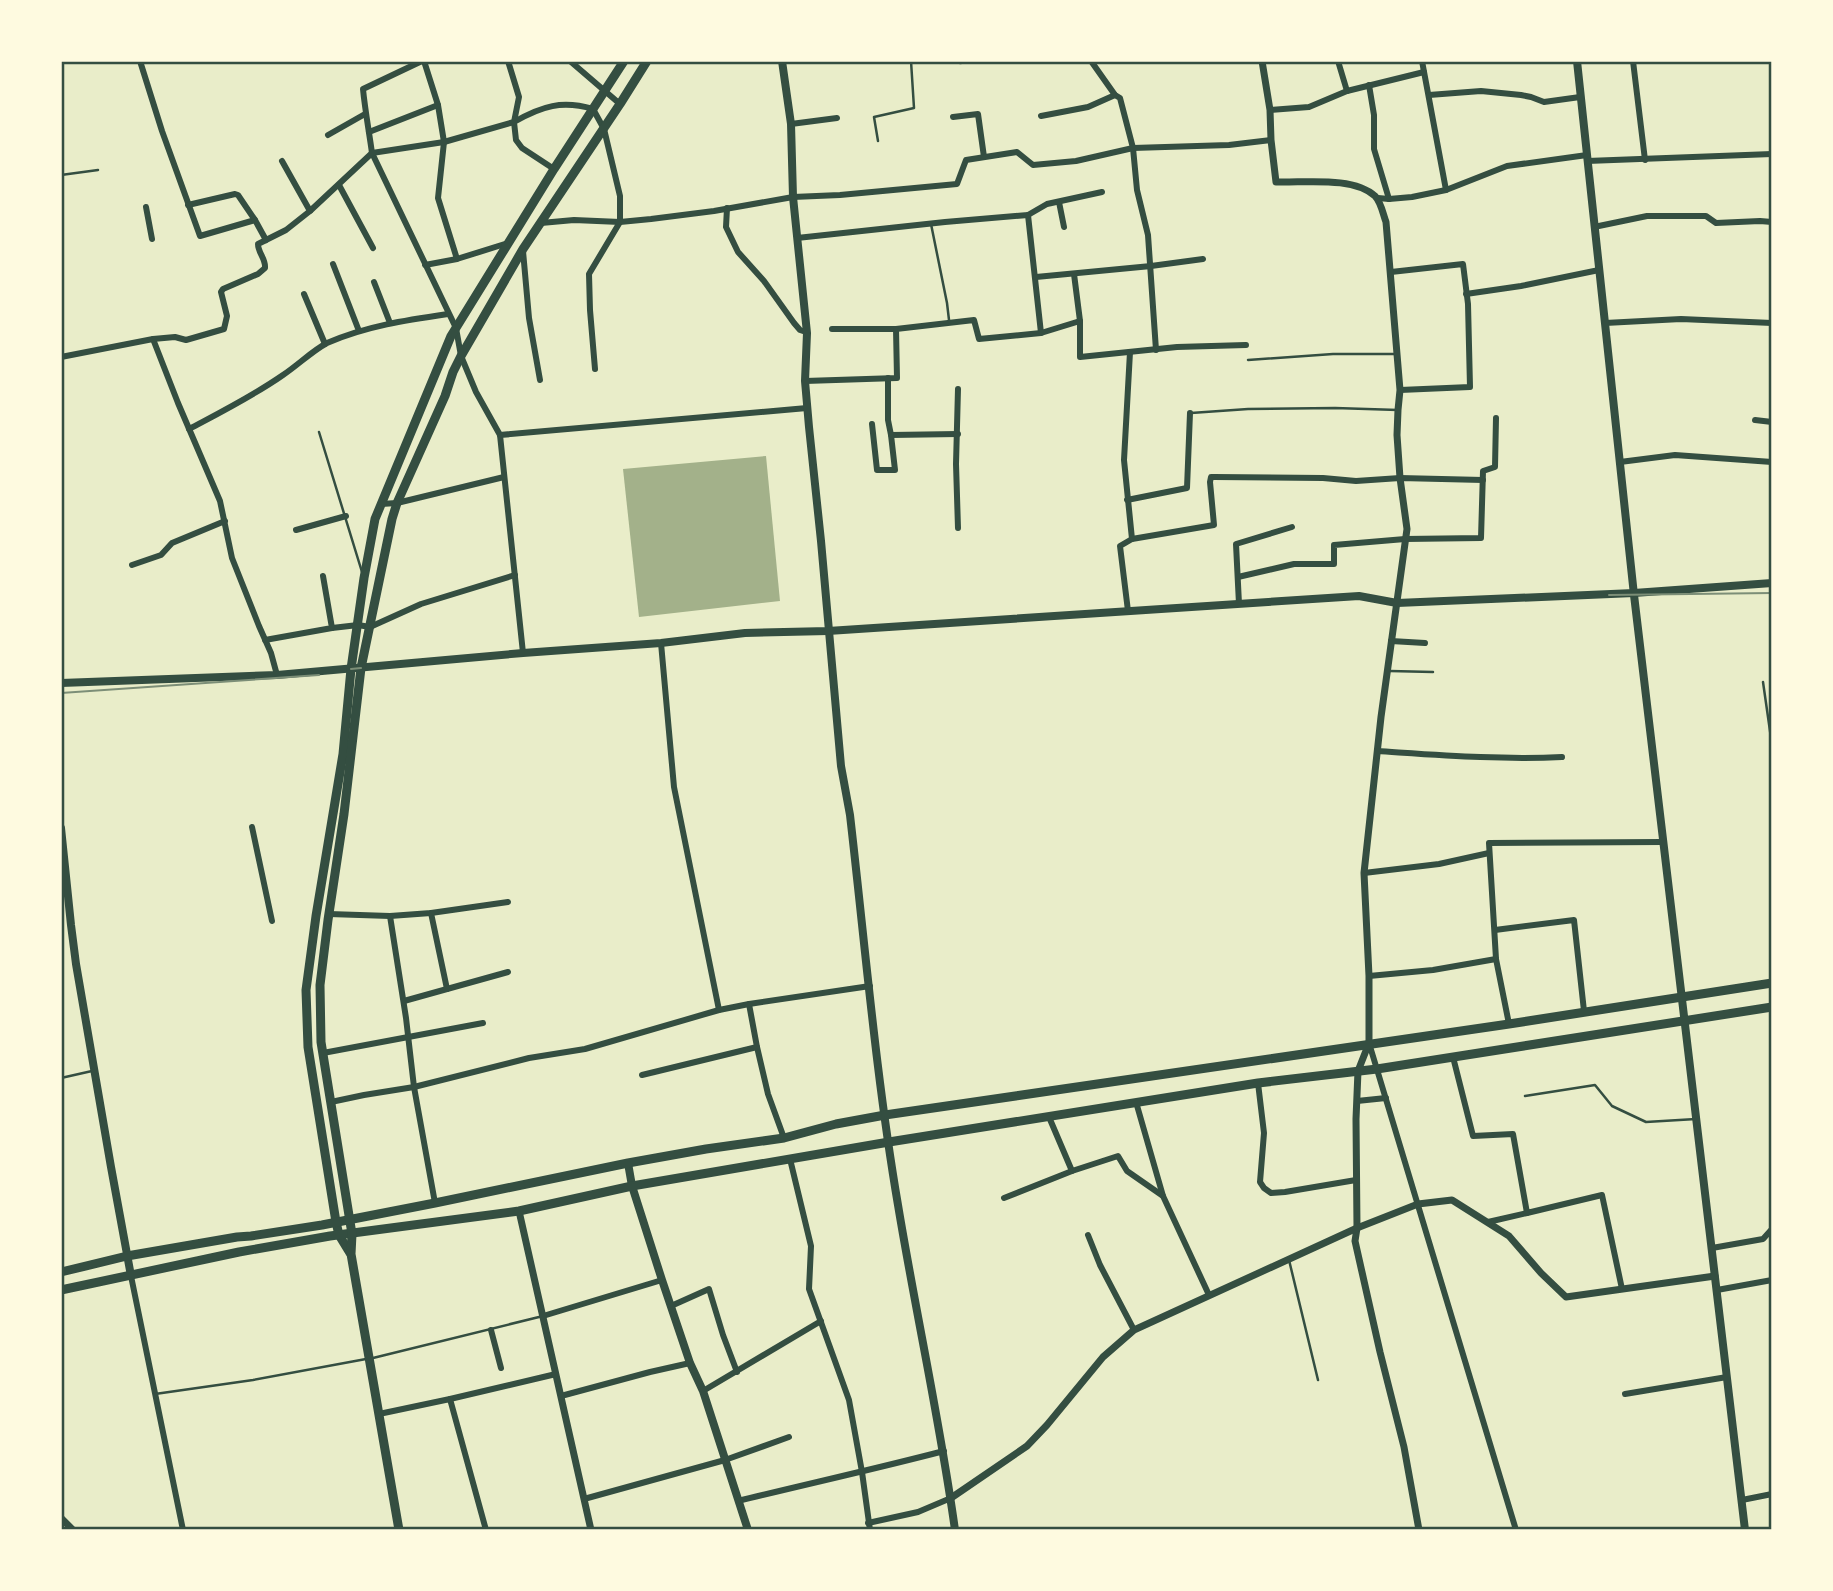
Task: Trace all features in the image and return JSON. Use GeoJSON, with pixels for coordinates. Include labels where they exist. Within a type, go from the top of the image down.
{"type":"FeatureCollection","features":[{"type":"Feature","properties":{"kind":"main road"},"geometry":{"type":"LineString","coordinates":[[399,1530],[351,1254],[350,1219],[321,1042],[320,985],[344,814],[364,578],[375,519],[456,328],[624,61]]}},
{"type":"Feature","properties":{"kind":"main road"},"geometry":{"type":"LineString","coordinates":[[329,1237],[336,1222],[309,1047],[306,990],[356,668],[370,627],[392,519],[461,356],[539,223],[621,104],[647,61]]}},
{"type":"Feature","properties":{"kind":"main road"},"geometry":{"type":"LineString","coordinates":[[782,61],[791,124],[793,197],[806,332],[807,408],[841,766],[850,815],[898,1205],[944,1451],[955,1530]]}},
{"type":"Feature","properties":{"kind":"main road"},"geometry":{"type":"LineString","coordinates":[[1577,61],[1634,593],[1745,1530]]}},
{"type":"Feature","properties":{"kind":"main road"},"geometry":{"type":"LineString","coordinates":[[61,683],[277,675],[661,643],[745,633],[828,631],[1359,596],[1398,603],[1634,593],[1772,583]]}},
{"type":"Feature","properties":{"kind":"main road"},"geometry":{"type":"LineString","coordinates":[[61,828],[66,925],[95,1070],[131,1276]]}},
{"type":"Feature","properties":{"kind":"main road"},"geometry":{"type":"LineString","coordinates":[[61,1272],[127,1256],[336,1222],[628,1163],[785,1138],[836,1124],[885,1115],[1772,983]]}},
{"type":"Feature","properties":{"kind":"main road"},"geometry":{"type":"LineString","coordinates":[[61,1290],[239,1252],[519,1211],[632,1186],[889,1142],[1258,1083],[1377,1069],[1772,1007]]}},
{"type":"Feature","properties":{"kind":"main road"},"geometry":{"type":"LineString","coordinates":[[628,1163],[632,1186],[662,1280],[690,1363],[704,1391],[748,1530]]}},
{"type":"Feature","properties":{"kind":"main road"},"geometry":{"type":"LineString","coordinates":[[329,1237],[351,1254]]}},
{"type":"Feature","properties":{"kind":"street"},"geometry":{"type":"LineString","coordinates":[[140,61],[200,236],[255,220]]}},
{"type":"Feature","properties":{"kind":"street"},"geometry":{"type":"LineString","coordinates":[[457,259],[438,198],[444,142],[438,105],[423,61],[363,89],[365,114],[372,153],[456,328],[461,356],[476,392],[500,435],[523,653]]}},
{"type":"Feature","properties":{"kind":"street"},"geometry":{"type":"LineString","coordinates":[[508,61],[519,97],[514,122],[516,140],[523,148],[554,169]]}},
{"type":"Feature","properties":{"kind":"street"},"geometry":{"type":"LineString","coordinates":[[570,61],[621,104]]}},
{"type":"Feature","properties":{"kind":"street"},"geometry":{"type":"LineString","coordinates":[[1091,61],[1120,98],[1133,148],[1137,190],[1148,235],[1156,350]]}},
{"type":"Feature","properties":{"kind":"street"},"geometry":{"type":"LineString","coordinates":[[1262,61],[1270,110],[1276,182],[1359,186],[1378,198],[1389,199],[1446,190],[1507,166],[1587,158],[1645,160],[1772,154]]}},
{"type":"Feature","properties":{"kind":"street"},"geometry":{"type":"LineString","coordinates":[[1338,61],[1347,91]]}},
{"type":"Feature","properties":{"kind":"street"},"geometry":{"type":"LineString","coordinates":[[1422,61],[1446,190]]}},
{"type":"Feature","properties":{"kind":"street"},"geometry":{"type":"LineString","coordinates":[[1633,61],[1645,160]]}},
{"type":"Feature","properties":{"kind":"street"},"geometry":{"type":"LineString","coordinates":[[1270,110],[1309,107],[1347,91],[1424,72]]}},
{"type":"Feature","properties":{"kind":"street"},"geometry":{"type":"LineString","coordinates":[[1369,85],[1374,115],[1374,149],[1389,199]]}},
{"type":"Feature","properties":{"kind":"street"},"geometry":{"type":"LineString","coordinates":[[1429,95],[1482,91],[1521,95],[1544,102],[1580,97]]}},
{"type":"Feature","properties":{"kind":"street"},"geometry":{"type":"LineString","coordinates":[[1041,116],[1088,107],[1115,95]]}},
{"type":"Feature","properties":{"kind":"street"},"geometry":{"type":"LineString","coordinates":[[61,357],[153,339],[175,337],[186,340],[224,329],[227,316],[221,292],[265,268],[258,244],[286,230],[310,211],[372,153],[444,142],[514,122],[531,112],[556,104],[593,109],[604,129],[620,196],[620,222],[589,274],[595,369]]}},
{"type":"Feature","properties":{"kind":"street"},"geometry":{"type":"LineString","coordinates":[[369,132],[438,105]]}},
{"type":"Feature","properties":{"kind":"street"},"geometry":{"type":"LineString","coordinates":[[328,135],[365,114]]}},
{"type":"Feature","properties":{"kind":"street"},"geometry":{"type":"LineString","coordinates":[[953,117],[978,114],[984,157]]}},
{"type":"Feature","properties":{"kind":"street"},"geometry":{"type":"LineString","coordinates":[[791,124],[837,118]]}},
{"type":"Feature","properties":{"kind":"street"},"geometry":{"type":"LineString","coordinates":[[539,223],[574,219],[620,222],[663,218],[793,197],[957,184],[966,160],[1017,152],[1033,165],[1076,161],[1133,148],[1229,145],[1271,140]]}},
{"type":"Feature","properties":{"kind":"street"},"geometry":{"type":"LineString","coordinates":[[282,161],[310,211]]}},
{"type":"Feature","properties":{"kind":"street"},"geometry":{"type":"LineString","coordinates":[[339,185],[373,248]]}},
{"type":"Feature","properties":{"kind":"street"},"geometry":{"type":"LineString","coordinates":[[797,238],[1028,215],[1047,204],[1102,192]]}},
{"type":"Feature","properties":{"kind":"street"},"geometry":{"type":"LineString","coordinates":[[188,205],[235,194],[240,197],[266,240]]}},
{"type":"Feature","properties":{"kind":"street"},"geometry":{"type":"LineString","coordinates":[[1378,198],[1386,222],[1391,272],[1400,390],[1397,435],[1407,529],[1387,671],[1364,873],[1369,1043],[1516,1530]]}},
{"type":"Feature","properties":{"kind":"street"},"geometry":{"type":"LineString","coordinates":[[1059,202],[1064,227]]}},
{"type":"Feature","properties":{"kind":"street"},"geometry":{"type":"LineString","coordinates":[[146,207],[152,239]]}},
{"type":"Feature","properties":{"kind":"street"},"geometry":{"type":"LineString","coordinates":[[727,208],[726,227],[738,252],[764,281],[793,323],[806,332]]}},
{"type":"Feature","properties":{"kind":"street"},"geometry":{"type":"LineString","coordinates":[[1028,215],[1041,332]]}},
{"type":"Feature","properties":{"kind":"street"},"geometry":{"type":"LineString","coordinates":[[1594,227],[1647,216],[1706,216],[1716,223],[1772,222]]}},
{"type":"Feature","properties":{"kind":"street"},"geometry":{"type":"LineString","coordinates":[[425,265],[457,259],[508,243]]}},
{"type":"Feature","properties":{"kind":"street"},"geometry":{"type":"LineString","coordinates":[[523,249],[540,380]]}},
{"type":"Feature","properties":{"kind":"street"},"geometry":{"type":"LineString","coordinates":[[1036,277],[1203,259]]}},
{"type":"Feature","properties":{"kind":"street"},"geometry":{"type":"LineString","coordinates":[[333,264],[359,331]]}},
{"type":"Feature","properties":{"kind":"street"},"geometry":{"type":"LineString","coordinates":[[1391,272],[1463,264],[1466,294],[1470,387],[1400,390]]}},
{"type":"Feature","properties":{"kind":"street"},"geometry":{"type":"LineString","coordinates":[[1466,294],[1599,270]]}},
{"type":"Feature","properties":{"kind":"street"},"geometry":{"type":"LineString","coordinates":[[1074,274],[1080,321],[1080,357],[1246,345]]}},
{"type":"Feature","properties":{"kind":"street"},"geometry":{"type":"LineString","coordinates":[[374,282],[390,323]]}},
{"type":"Feature","properties":{"kind":"street"},"geometry":{"type":"LineString","coordinates":[[304,294],[325,344]]}},
{"type":"Feature","properties":{"kind":"street"},"geometry":{"type":"LineString","coordinates":[[189,429],[248,398],[325,344],[390,323],[448,314]]}},
{"type":"Feature","properties":{"kind":"street"},"geometry":{"type":"LineString","coordinates":[[1605,323],[1681,319],[1772,323]]}},
{"type":"Feature","properties":{"kind":"street"},"geometry":{"type":"LineString","coordinates":[[832,329],[897,328],[974,320],[979,339],[1041,332],[1080,321]]}},
{"type":"Feature","properties":{"kind":"street"},"geometry":{"type":"LineString","coordinates":[[805,380],[897,377],[897,328]]}},
{"type":"Feature","properties":{"kind":"street"},"geometry":{"type":"LineString","coordinates":[[153,339],[220,501],[232,558],[271,653],[277,675]]}},
{"type":"Feature","properties":{"kind":"street"},"geometry":{"type":"LineString","coordinates":[[1130,352],[1124,460],[1132,539]]}},
{"type":"Feature","properties":{"kind":"street"},"geometry":{"type":"LineString","coordinates":[[872,424],[877,470],[895,470],[888,420],[888,378]]}},
{"type":"Feature","properties":{"kind":"street"},"geometry":{"type":"LineString","coordinates":[[958,389],[958,527]]}},
{"type":"Feature","properties":{"kind":"street"},"geometry":{"type":"LineString","coordinates":[[500,435],[807,408]]}},
{"type":"Feature","properties":{"kind":"street"},"geometry":{"type":"LineString","coordinates":[[1127,500],[1187,488],[1190,413]]}},
{"type":"Feature","properties":{"kind":"street"},"geometry":{"type":"LineString","coordinates":[[1238,577],[1294,564],[1334,564],[1334,545],[1481,538],[1483,471],[1495,467],[1496,418]]}},
{"type":"Feature","properties":{"kind":"street"},"geometry":{"type":"LineString","coordinates":[[1755,420],[1772,422]]}},
{"type":"Feature","properties":{"kind":"street"},"geometry":{"type":"LineString","coordinates":[[891,435],[958,434]]}},
{"type":"Feature","properties":{"kind":"street"},"geometry":{"type":"LineString","coordinates":[[1620,462],[1675,455],[1772,462]]}},
{"type":"Feature","properties":{"kind":"street"},"geometry":{"type":"LineString","coordinates":[[381,504],[397,503],[504,477]]}},
{"type":"Feature","properties":{"kind":"street"},"geometry":{"type":"LineString","coordinates":[[1128,611],[1121,546],[1132,539],[1214,525],[1211,477],[1356,481],[1400,478],[1483,480]]}},
{"type":"Feature","properties":{"kind":"street"},"geometry":{"type":"LineString","coordinates":[[296,530],[346,516]]}},
{"type":"Feature","properties":{"kind":"street"},"geometry":{"type":"LineString","coordinates":[[132,565],[161,555],[173,543],[225,521]]}},
{"type":"Feature","properties":{"kind":"street"},"geometry":{"type":"LineString","coordinates":[[1239,604],[1236,544],[1292,527]]}},
{"type":"Feature","properties":{"kind":"street"},"geometry":{"type":"LineString","coordinates":[[265,640],[332,628],[358,625],[370,627],[421,604],[515,575]]}},
{"type":"Feature","properties":{"kind":"street"},"geometry":{"type":"LineString","coordinates":[[323,576],[332,628]]}},
{"type":"Feature","properties":{"kind":"street"},"geometry":{"type":"LineString","coordinates":[[1391,642],[1425,643]]}},
{"type":"Feature","properties":{"kind":"street"},"geometry":{"type":"LineString","coordinates":[[661,643],[674,787],[719,1010]]}},
{"type":"Feature","properties":{"kind":"street"},"geometry":{"type":"LineString","coordinates":[[1377,751],[1517,759],[1562,757]]}},
{"type":"Feature","properties":{"kind":"street"},"geometry":{"type":"LineString","coordinates":[[252,827],[272,921]]}},
{"type":"Feature","properties":{"kind":"street"},"geometry":{"type":"LineString","coordinates":[[1509,1024],[1496,959],[1489,844],[1663,842]]}},
{"type":"Feature","properties":{"kind":"street"},"geometry":{"type":"LineString","coordinates":[[1364,873],[1439,864],[1489,853]]}},
{"type":"Feature","properties":{"kind":"street"},"geometry":{"type":"LineString","coordinates":[[329,914],[390,916],[508,902]]}},
{"type":"Feature","properties":{"kind":"street"},"geometry":{"type":"LineString","coordinates":[[431,913],[447,989]]}},
{"type":"Feature","properties":{"kind":"street"},"geometry":{"type":"LineString","coordinates":[[390,916],[414,1087],[435,1203]]}},
{"type":"Feature","properties":{"kind":"street"},"geometry":{"type":"LineString","coordinates":[[1495,930],[1574,920],[1584,1011]]}},
{"type":"Feature","properties":{"kind":"street"},"geometry":{"type":"LineString","coordinates":[[1369,976],[1433,970],[1496,959]]}},
{"type":"Feature","properties":{"kind":"street"},"geometry":{"type":"LineString","coordinates":[[404,1001],[508,972]]}},
{"type":"Feature","properties":{"kind":"street"},"geometry":{"type":"LineString","coordinates":[[331,1102],[414,1087],[529,1058],[586,1049],[719,1010],[870,986]]}},
{"type":"Feature","properties":{"kind":"street"},"geometry":{"type":"LineString","coordinates":[[749,1004],[768,1094],[785,1138]]}},
{"type":"Feature","properties":{"kind":"street"},"geometry":{"type":"LineString","coordinates":[[323,1054],[483,1023]]}},
{"type":"Feature","properties":{"kind":"street"},"geometry":{"type":"LineString","coordinates":[[1369,1043],[1358,1071],[1355,1241],[1408,1468],[1419,1530]]}},
{"type":"Feature","properties":{"kind":"street"},"geometry":{"type":"LineString","coordinates":[[642,1075],[757,1047]]}},
{"type":"Feature","properties":{"kind":"street"},"geometry":{"type":"LineString","coordinates":[[1453,1057],[1473,1136],[1513,1134],[1527,1213]]}},
{"type":"Feature","properties":{"kind":"street"},"geometry":{"type":"LineString","coordinates":[[1258,1083],[1264,1133],[1261,1182],[1264,1188],[1270,1193],[1285,1192],[1356,1180]]}},
{"type":"Feature","properties":{"kind":"street"},"geometry":{"type":"LineString","coordinates":[[1357,1101],[1386,1098]]}},
{"type":"Feature","properties":{"kind":"street"},"geometry":{"type":"LineString","coordinates":[[1136,1102],[1163,1196],[1209,1295]]}},
{"type":"Feature","properties":{"kind":"street"},"geometry":{"type":"LineString","coordinates":[[1049,1117],[1072,1171]]}},
{"type":"Feature","properties":{"kind":"street"},"geometry":{"type":"LineString","coordinates":[[1004,1198],[1118,1156],[1127,1171],[1163,1196]]}},
{"type":"Feature","properties":{"kind":"street"},"geometry":{"type":"LineString","coordinates":[[790,1159],[811,1246],[809,1289],[848,1396],[869,1526],[918,1512],[951,1498],[1027,1446],[1103,1357],[1134,1330],[1357,1228],[1418,1204],[1452,1200],[1510,1236],[1566,1297],[1715,1276]]}},
{"type":"Feature","properties":{"kind":"street"},"geometry":{"type":"LineString","coordinates":[[1488,1223],[1602,1195],[1622,1289]]}},
{"type":"Feature","properties":{"kind":"street"},"geometry":{"type":"LineString","coordinates":[[519,1211],[591,1530]]}},
{"type":"Feature","properties":{"kind":"street"},"geometry":{"type":"LineString","coordinates":[[1712,1248],[1763,1239],[1772,1229]]}},
{"type":"Feature","properties":{"kind":"street"},"geometry":{"type":"LineString","coordinates":[[1088,1235],[1100,1265],[1134,1330]]}},
{"type":"Feature","properties":{"kind":"street"},"geometry":{"type":"LineString","coordinates":[[131,1276],[183,1530]]}},
{"type":"Feature","properties":{"kind":"street"},"geometry":{"type":"LineString","coordinates":[[543,1316],[662,1280]]}},
{"type":"Feature","properties":{"kind":"street"},"geometry":{"type":"LineString","coordinates":[[1717,1290],[1772,1280]]}},
{"type":"Feature","properties":{"kind":"street"},"geometry":{"type":"LineString","coordinates":[[671,1306],[709,1289],[737,1372]]}},
{"type":"Feature","properties":{"kind":"street"},"geometry":{"type":"LineString","coordinates":[[704,1391],[821,1321]]}},
{"type":"Feature","properties":{"kind":"street"},"geometry":{"type":"LineString","coordinates":[[491,1330],[501,1368]]}},
{"type":"Feature","properties":{"kind":"street"},"geometry":{"type":"LineString","coordinates":[[561,1396],[650,1371],[690,1363]]}},
{"type":"Feature","properties":{"kind":"street"},"geometry":{"type":"LineString","coordinates":[[379,1414],[556,1374]]}},
{"type":"Feature","properties":{"kind":"street"},"geometry":{"type":"LineString","coordinates":[[1625,1394],[1727,1377]]}},
{"type":"Feature","properties":{"kind":"street"},"geometry":{"type":"LineString","coordinates":[[450,1399],[486,1530]]}},
{"type":"Feature","properties":{"kind":"street"},"geometry":{"type":"LineString","coordinates":[[584,1499],[724,1460],[789,1437]]}},
{"type":"Feature","properties":{"kind":"street"},"geometry":{"type":"LineString","coordinates":[[738,1501],[944,1451]]}},
{"type":"Feature","properties":{"kind":"street"},"geometry":{"type":"LineString","coordinates":[[1742,1500],[1772,1494]]}},
{"type":"Feature","properties":{"kind":"street"},"geometry":{"type":"LineString","coordinates":[[61,1518],[73,1530]]}},
{"type":"Feature","properties":{"kind":"lane"},"geometry":{"type":"LineString","coordinates":[[878,141],[874,117],[914,108],[911,61]]}},
{"type":"Feature","properties":{"kind":"lane"},"geometry":{"type":"LineString","coordinates":[[960,64],[978,61]]}},
{"type":"Feature","properties":{"kind":"lane"},"geometry":{"type":"LineString","coordinates":[[61,176],[98,170]]}},
{"type":"Feature","properties":{"kind":"lane"},"geometry":{"type":"LineString","coordinates":[[930,224],[950,323]]}},
{"type":"Feature","properties":{"kind":"lane"},"geometry":{"type":"LineString","coordinates":[[1248,360],[1334,354],[1397,354]]}},
{"type":"Feature","properties":{"kind":"lane"},"geometry":{"type":"LineString","coordinates":[[1190,413],[1248,409],[1398,410]]}},
{"type":"Feature","properties":{"kind":"lane"},"geometry":{"type":"LineString","coordinates":[[319,432],[364,578]]}},
{"type":"Feature","properties":{"kind":"lane"},"geometry":{"type":"LineString","coordinates":[[1387,671],[1433,672]]}},
{"type":"Feature","properties":{"kind":"lane"},"geometry":{"type":"LineString","coordinates":[[1763,682],[1772,745]]}},
{"type":"Feature","properties":{"kind":"lane"},"geometry":{"type":"LineString","coordinates":[[61,1078],[95,1070]]}},
{"type":"Feature","properties":{"kind":"lane"},"geometry":{"type":"LineString","coordinates":[[1525,1096],[1595,1085],[1612,1106],[1646,1122],[1696,1119]]}},
{"type":"Feature","properties":{"kind":"lane"},"geometry":{"type":"LineString","coordinates":[[1289,1260],[1318,1380]]}},
{"type":"Feature","properties":{"kind":"lane"},"geometry":{"type":"LineString","coordinates":[[155,1394],[253,1380],[369,1358],[543,1316]]}},
{"type":"Feature","properties":{"kind":"shaded area"},"geometry":{"type":"Polygon","coordinates":[[[766,456],[780,601],[639,617],[623,469],[766,456]]]}},
{"type":"Feature","properties":{"kind":"tram line"},"geometry":{"type":"LineString","coordinates":[[1609,595],[1772,593]]}},
{"type":"Feature","properties":{"kind":"tram line"},"geometry":{"type":"LineString","coordinates":[[351,669],[361,668]]}},
{"type":"Feature","properties":{"kind":"tram line"},"geometry":{"type":"LineString","coordinates":[[61,693],[319,675]]}}]}
